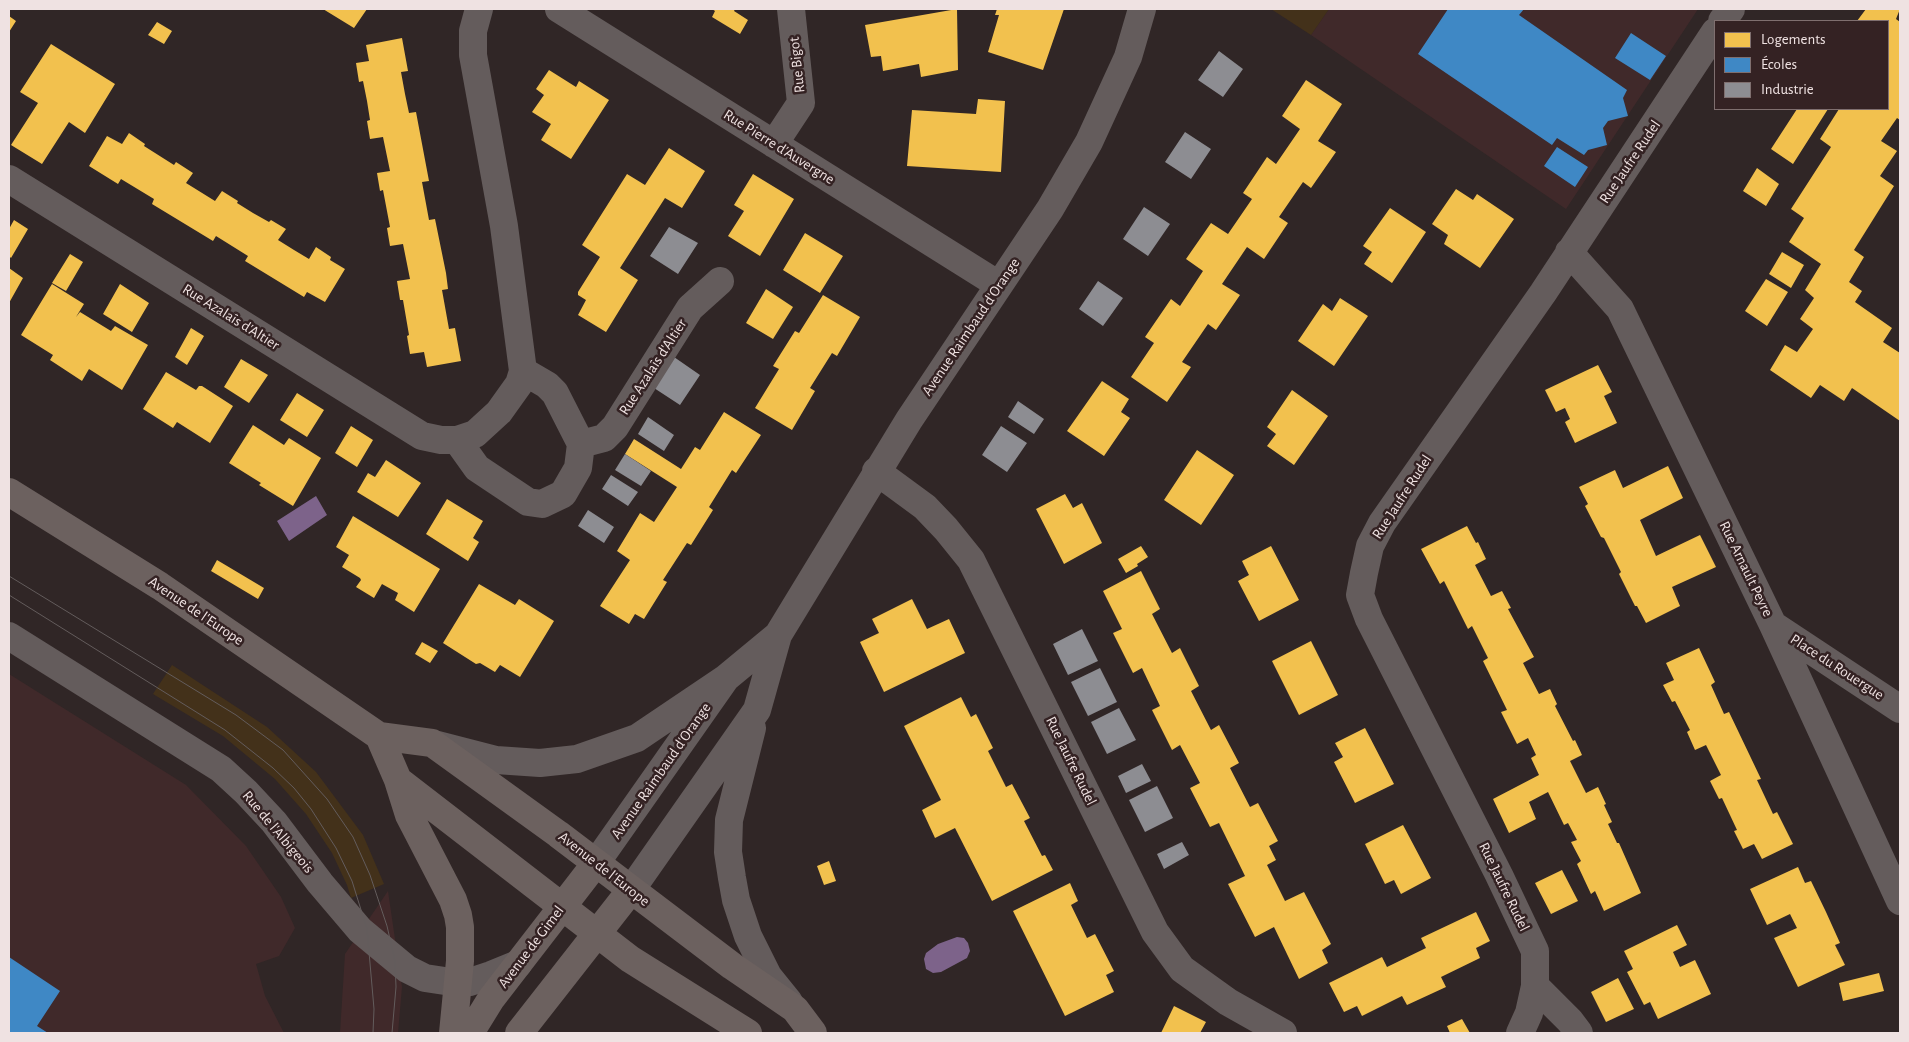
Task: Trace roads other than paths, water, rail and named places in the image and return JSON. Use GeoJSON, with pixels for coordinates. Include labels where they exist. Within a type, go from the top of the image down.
{"type":"FeatureCollection","features":[{"type":"Feature","properties":{"kind":"main road","name":"Avenue de l'Europe"},"geometry":{"type":"LineString","coordinates":[[9,492],[160,586],[379,736],[432,743],[596,863],[732,966],[795,1009],[813,1033]]}},
{"type":"Feature","properties":{"kind":"main road"},"geometry":{"type":"LineString","coordinates":[[379,736],[398,780],[409,814],[453,900],[458,915],[460,927],[458,983],[453,1033]]}},
{"type":"Feature","properties":{"kind":"main road"},"geometry":{"type":"LineString","coordinates":[[398,780],[630,959],[748,1033]]}},
{"type":"Feature","properties":{"kind":"main road","name":"Avenue de Gimel"},"geometry":{"type":"LineString","coordinates":[[470,1033],[492,999],[596,863]]}},
{"type":"Feature","properties":{"kind":"main road"},"geometry":{"type":"LineString","coordinates":[[519,1033],[631,890]]}},
{"type":"Feature","properties":{"kind":"street"},"geometry":{"type":"LineString","coordinates":[[457,440],[477,468],[528,502],[542,504],[563,494],[578,468],[581,444],[555,393],[547,385],[523,371],[504,226],[473,56],[473,31],[479,9]]}},
{"type":"Feature","properties":{"kind":"street","name":"Rue Pierre d'Auvergne"},"geometry":{"type":"LineString","coordinates":[[560,9],[999,285]]}},
{"type":"Feature","properties":{"kind":"street","name":"Rue Bigot"},"geometry":{"type":"LineString","coordinates":[[774,144],[801,103],[791,9]]}},
{"type":"Feature","properties":{"kind":"street","name":"Avenue Raimbaud d'Orange"},"geometry":{"type":"LineString","coordinates":[[795,1009],[768,976],[748,936],[736,900],[728,852],[729,820],[778,635],[876,472],[1050,209],[1088,142],[1128,57],[1142,9]]}},
{"type":"Feature","properties":{"kind":"street"},"geometry":{"type":"LineString","coordinates":[[1723,20],[1730,9]]}},
{"type":"Feature","properties":{"kind":"street","name":"Rue Jaufre Rudel"},"geometry":{"type":"LineString","coordinates":[[1520,1033],[1529,1013],[1535,986],[1535,951],[1499,875],[1369,619],[1360,595],[1370,546],[1382,523],[1543,293],[1714,34]]}},
{"type":"Feature","properties":{"kind":"street","name":"Rue Azalaïs d'Altier"},"geometry":{"type":"LineString","coordinates":[[9,179],[422,436],[440,440],[457,440],[476,434],[499,412],[518,384],[523,371]]}},
{"type":"Feature","properties":{"kind":"street","name":"Rue Arnault Peyre"},"geometry":{"type":"LineString","coordinates":[[1569,252],[1620,309],[1773,625],[1900,901]]}},
{"type":"Feature","properties":{"kind":"street","name":"Rue Azalaïs d'Altier"},"geometry":{"type":"LineString","coordinates":[[581,444],[604,438],[615,427],[690,308],[720,281]]}},
{"type":"Feature","properties":{"kind":"street","name":"Rue Jaufre Rudel"},"geometry":{"type":"LineString","coordinates":[[876,472],[925,506],[971,560],[1155,932],[1182,969],[1228,1002],[1283,1033]]}},
{"type":"Feature","properties":{"kind":"street","name":"Place du Rouergue"},"geometry":{"type":"LineString","coordinates":[[1773,625],[1900,709]]}},
{"type":"Feature","properties":{"kind":"street","name":"Avenue Raimbaud d'Orange"},"geometry":{"type":"LineString","coordinates":[[432,743],[496,760],[540,763],[577,759],[637,738],[726,678],[778,635]]}},
{"type":"Feature","properties":{"kind":"street","name":"Rue de l'Albigeois"},"geometry":{"type":"LineString","coordinates":[[9,636],[221,769],[274,822],[320,882],[367,937],[407,969],[425,978],[458,983],[484,977],[518,964]]}},
{"type":"Feature","properties":{"kind":"street","name":"Avenue Raimbaud d'Orange"},"geometry":{"type":"LineString","coordinates":[[596,863],[726,678]]}},
{"type":"Feature","properties":{"kind":"street","name":"Avenue Raimbaud d'Orange"},"geometry":{"type":"LineString","coordinates":[[631,890],[757,710]]}},
{"type":"Feature","properties":{"kind":"street"},"geometry":{"type":"LineString","coordinates":[[1535,986],[1570,1021],[1579,1033]]}},
{"type":"Feature","properties":{"kind":"tram line"},"geometry":{"type":"LineString","coordinates":[[9,576],[236,715],[283,750],[327,799],[353,837],[370,875],[387,926],[395,961],[396,987],[392,1033]]}},
{"type":"Feature","properties":{"kind":"tram line"},"geometry":{"type":"LineString","coordinates":[[9,595],[225,730],[273,768],[294,788],[311,809],[336,848],[352,881],[367,929],[374,1009],[373,1033]]}}]}
